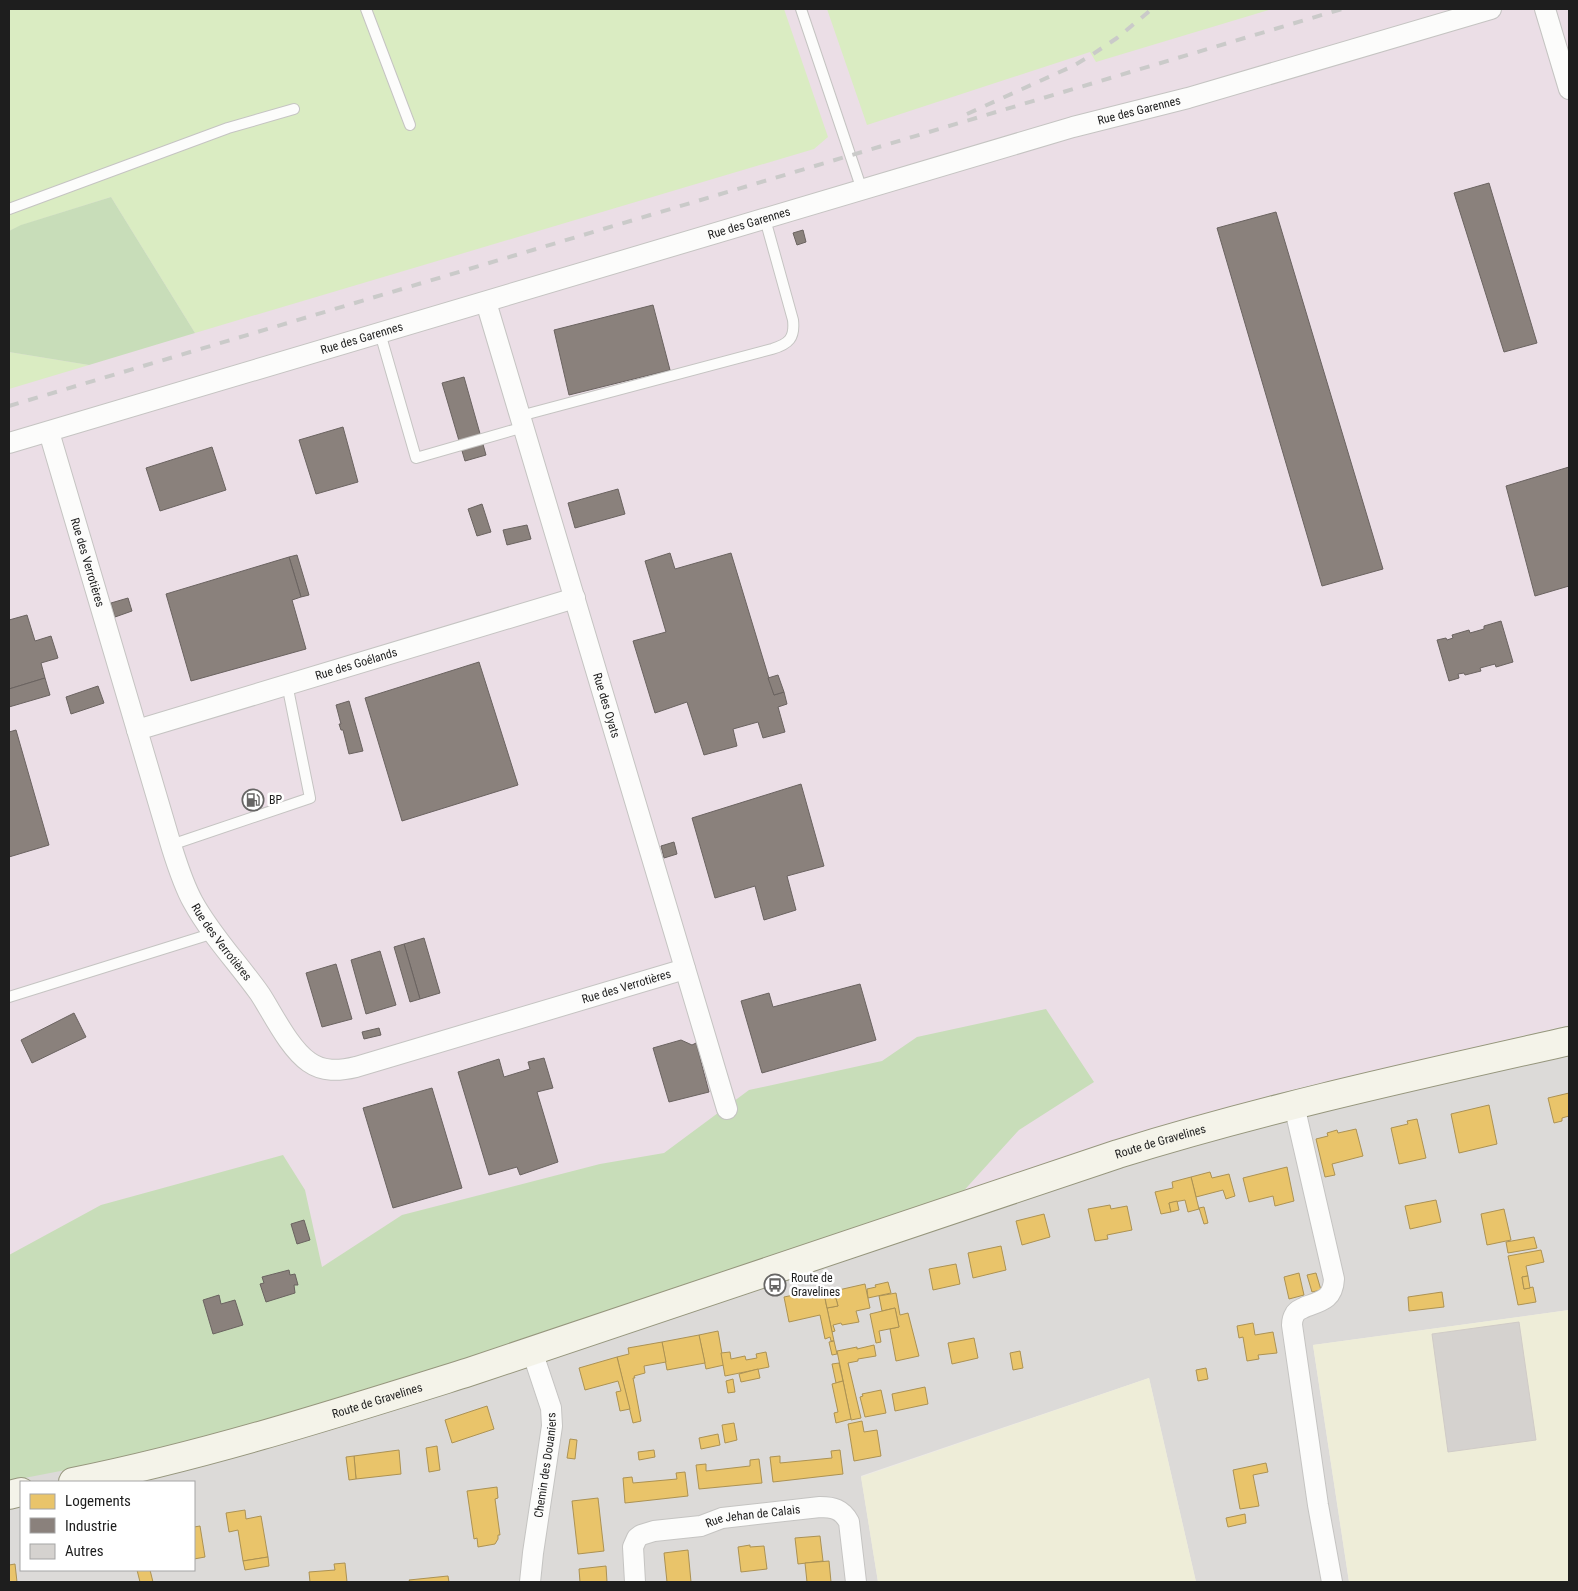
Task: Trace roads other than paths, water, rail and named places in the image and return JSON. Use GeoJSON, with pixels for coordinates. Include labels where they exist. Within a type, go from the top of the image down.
{"type":"FeatureCollection","features":[{"type":"Feature","properties":{"kind":"main road","name":"Route de Gravelines"},"geometry":{"type":"LineString","coordinates":[[77,1481],[163,1462],[272,1433],[368,1404],[532,1351],[1118,1154],[1222,1123],[1569,1041]]}},
{"type":"Feature","properties":{"kind":"street","name":"Rue des Garennes"},"geometry":{"type":"LineString","coordinates":[[9,443],[1073,127],[1188,98],[1491,9]]}},
{"type":"Feature","properties":{"kind":"street"},"geometry":{"type":"LineString","coordinates":[[1545,9],[1569,89]]}},
{"type":"Feature","properties":{"kind":"street","name":"Rue des Oyats"},"geometry":{"type":"LineString","coordinates":[[486,302],[727,1110]]}},
{"type":"Feature","properties":{"kind":"street","name":"Rue des Verrotières"},"geometry":{"type":"LineString","coordinates":[[49,432],[171,845],[188,892],[200,913],[258,993],[294,1048],[310,1063],[329,1070],[356,1067],[685,969]]}},
{"type":"Feature","properties":{"kind":"street","name":"Rue des Goélands"},"geometry":{"type":"LineString","coordinates":[[137,730],[575,598]]}},
{"type":"Feature","properties":{"kind":"street"},"geometry":{"type":"LineString","coordinates":[[1294,1105],[1334,1279],[1334,1287],[1330,1295],[1323,1300],[1300,1309],[1295,1314],[1292,1325],[1332,1582]]}},
{"type":"Feature","properties":{"kind":"street","name":"Chemin des Douaniers"},"geometry":{"type":"LineString","coordinates":[[530,1582],[552,1426],[551,1408],[532,1351]]}},
{"type":"Feature","properties":{"kind":"street","name":"Rue Jehan de Calais"},"geometry":{"type":"LineString","coordinates":[[635,1582],[632,1553],[635,1542],[641,1535],[654,1531],[701,1526],[722,1518],[820,1507],[838,1510],[846,1516],[849,1522],[856,1582]]}},
{"type":"Feature","properties":{"kind":"lane"},"geometry":{"type":"LineString","coordinates":[[366,9],[410,125]]}},
{"type":"Feature","properties":{"kind":"lane"},"geometry":{"type":"LineString","coordinates":[[800,9],[862,190]]}},
{"type":"Feature","properties":{"kind":"lane"},"geometry":{"type":"LineString","coordinates":[[9,209],[228,128],[294,109]]}},
{"type":"Feature","properties":{"kind":"lane"},"geometry":{"type":"LineString","coordinates":[[380,333],[416,458],[522,421],[772,349],[786,343],[793,334],[793,320],[765,219]]}},
{"type":"Feature","properties":{"kind":"lane"},"geometry":{"type":"LineString","coordinates":[[171,845],[310,798],[288,684]]}},
{"type":"Feature","properties":{"kind":"lane"},"geometry":{"type":"LineString","coordinates":[[9,997],[214,933]]}},
{"type":"Feature","properties":{"kind":"railway"},"geometry":{"type":"LineString","coordinates":[[967,114],[1073,66],[1117,38],[1152,9]]}},
{"type":"Feature","properties":{"kind":"railway"},"geometry":{"type":"LineString","coordinates":[[9,406],[1342,9]]}},
{"type":"Feature","properties":{"kind":"place","name":"BP"},"geometry":{"type":"Point","coordinates":[253,800]}},
{"type":"Feature","properties":{"kind":"place","name":"Route de Gravelines"},"geometry":{"type":"Point","coordinates":[775,1285]}}]}
